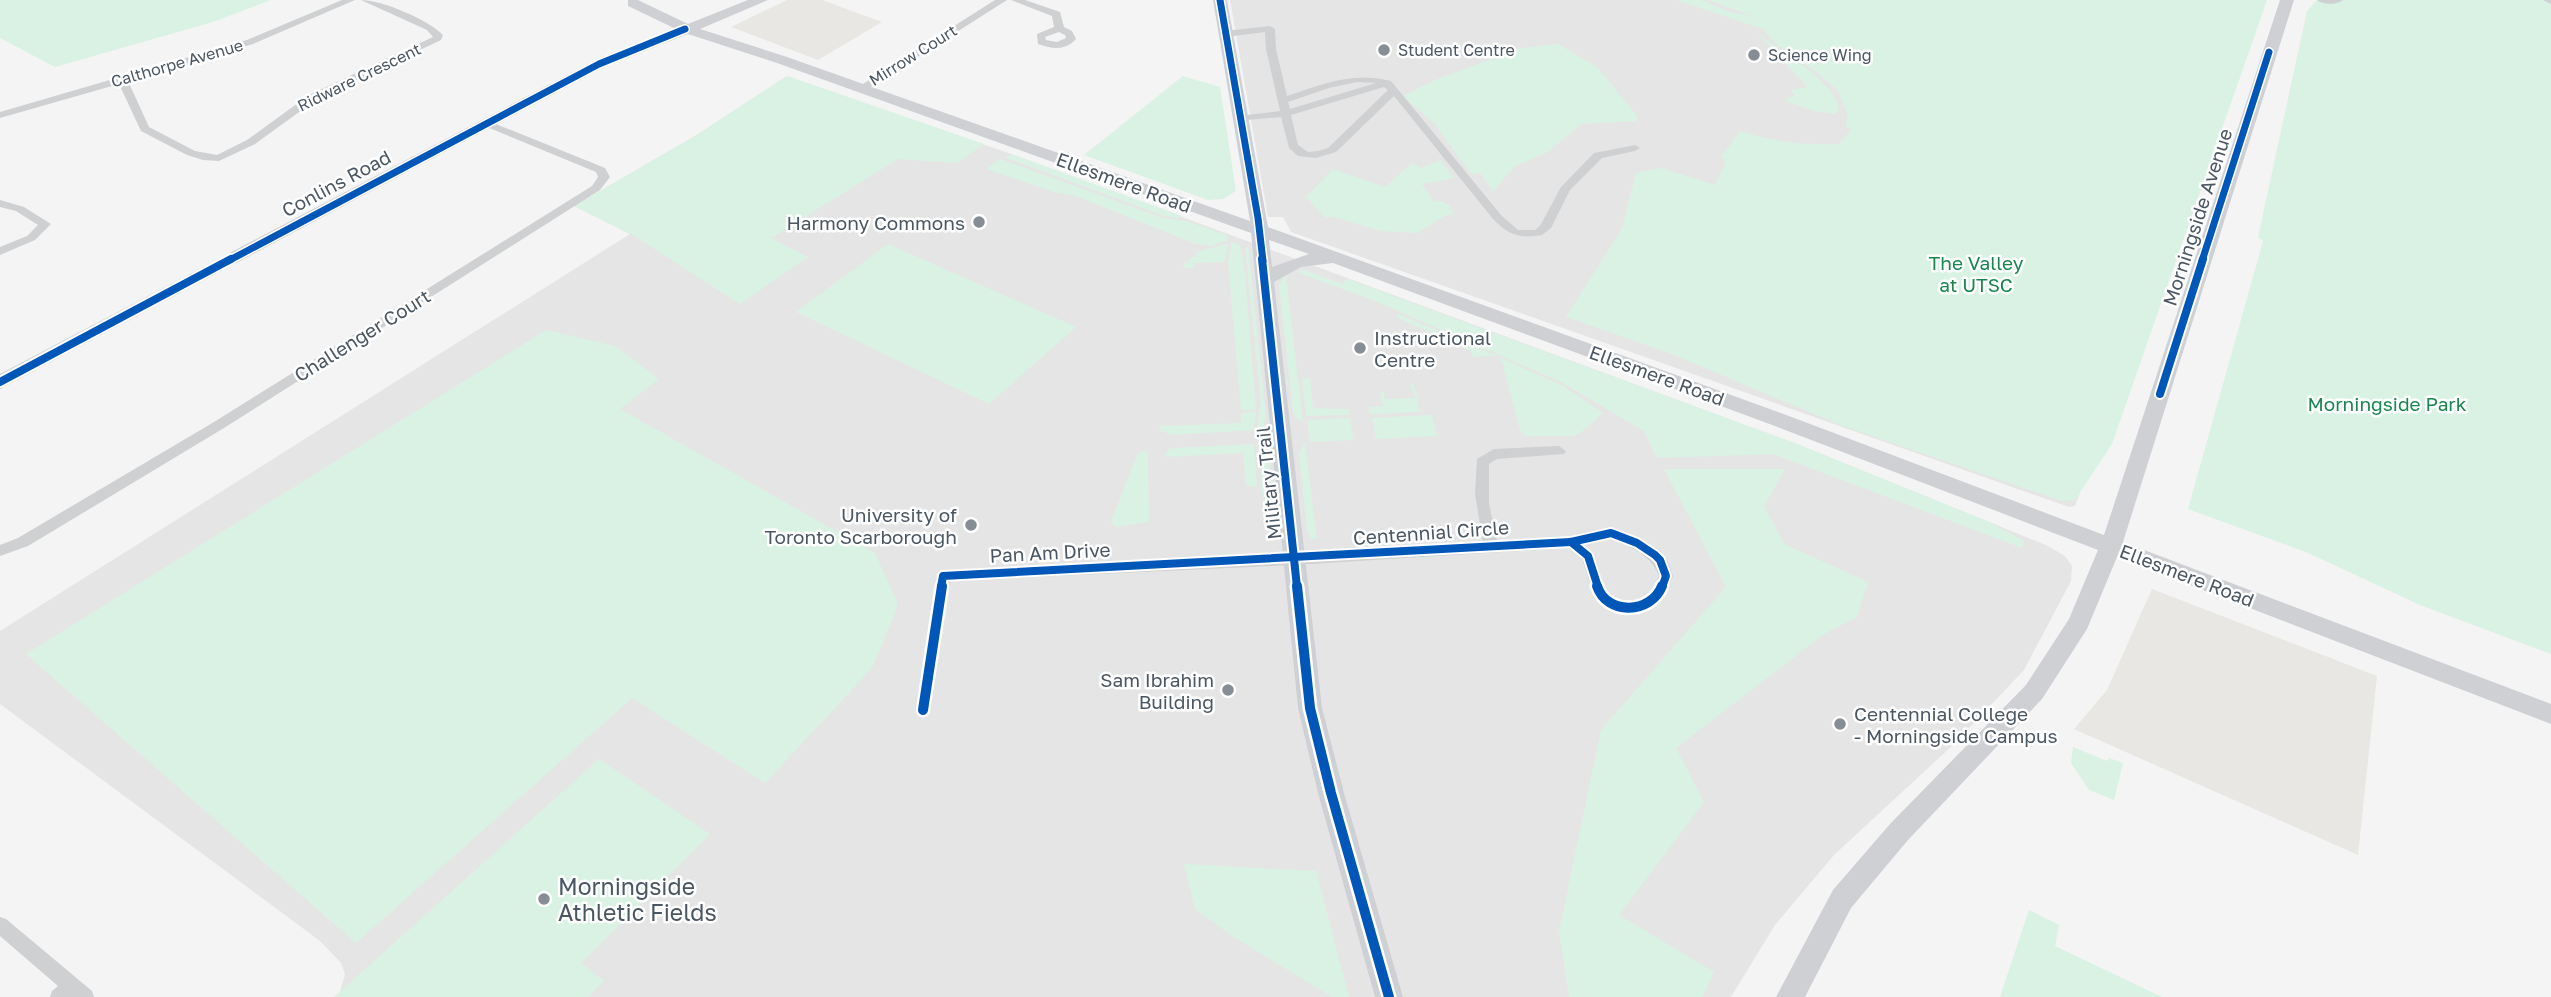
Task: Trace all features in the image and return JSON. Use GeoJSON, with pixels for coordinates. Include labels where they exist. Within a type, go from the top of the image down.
{"type":"FeatureCollection","features":[{"type":"Feature","properties":{"kind":"main road","name":"Conlins Road"},"geometry":{"type":"LineString","coordinates":[[0,382],[599,64],[761,0]]}},
{"type":"Feature","properties":{"kind":"main road","name":"Military Trail"},"geometry":{"type":"LineString","coordinates":[[1220,0],[1259,230],[1310,708],[1331,793],[1389,997]]}},
{"type":"Feature","properties":{"kind":"main road","name":"Morningside Avenue"},"geometry":{"type":"LineString","coordinates":[[1790,997],[1842,899],[1899,832],[2034,692],[2079,623],[2110,546],[2287,0]]}},
{"type":"Feature","properties":{"kind":"main road","name":"Ellesmere Road"},"geometry":{"type":"LineString","coordinates":[[629,1],[689,28],[1259,230],[1783,421],[2551,714]]}},
{"type":"Feature","properties":{"kind":"main road"},"geometry":{"type":"LineString","coordinates":[[1191,206],[1230,205],[1240,201],[1253,188]]}},
{"type":"Feature","properties":{"kind":"main road"},"geometry":{"type":"LineString","coordinates":[[1264,281],[1298,262],[1316,258],[1338,260]]}},
{"type":"Feature","properties":{"kind":"street","name":"Calthorpe Avenue"},"geometry":{"type":"LineString","coordinates":[[0,115],[267,36],[350,0]]}},
{"type":"Feature","properties":{"kind":"street","name":"Ridware Crescent"},"geometry":{"type":"LineString","coordinates":[[122,80],[145,129],[191,153],[211,159],[219,158],[251,142],[313,97],[438,38],[438,34],[430,28],[366,0]]}},
{"type":"Feature","properties":{"kind":"street","name":"Mirrow Court"},"geometry":{"type":"LineString","coordinates":[[860,89],[1002,0]]}},
{"type":"Feature","properties":{"kind":"street"},"geometry":{"type":"LineString","coordinates":[[1016,0],[1057,14],[1059,28]]}},
{"type":"Feature","properties":{"kind":"street"},"geometry":{"type":"LineString","coordinates":[[2322,0],[2338,0]]}},
{"type":"Feature","properties":{"kind":"street"},"geometry":{"type":"LineString","coordinates":[[1225,34],[1270,29],[1271,49],[1294,148],[1302,154],[1319,155],[1332,150],[1391,86]]}},
{"type":"Feature","properties":{"kind":"street"},"geometry":{"type":"LineString","coordinates":[[1284,100],[1359,78],[1375,78],[1391,86],[1492,212],[1508,229],[1521,235],[1542,231],[1565,189],[1598,155],[1635,148]]}},
{"type":"Feature","properties":{"kind":"street"},"geometry":{"type":"LineString","coordinates":[[1239,119],[1286,113],[1391,86]]}},
{"type":"Feature","properties":{"kind":"street","name":"Challenger Court"},"geometry":{"type":"LineString","coordinates":[[0,551],[23,542],[219,425],[596,188],[604,177],[601,170],[486,123]]}},
{"type":"Feature","properties":{"kind":"street"},"geometry":{"type":"LineString","coordinates":[[0,203],[20,209],[45,224],[31,237],[0,251]]}},
{"type":"Feature","properties":{"kind":"street"},"geometry":{"type":"LineString","coordinates":[[1491,546],[1486,531],[1482,462],[1494,454],[1559,451]]}},
{"type":"Feature","properties":{"kind":"street","name":"Centennial Circle"},"geometry":{"type":"LineString","coordinates":[[1294,559],[1571,542],[1611,533],[1637,543],[1660,560],[1666,576],[1659,594],[1636,609],[1611,603],[1600,594],[1588,556],[1571,542]]}},
{"type":"Feature","properties":{"kind":"street","name":"Pan Am Drive"},"geometry":{"type":"LineString","coordinates":[[923,710],[943,576],[1294,559]]}},
{"type":"Feature","properties":{"kind":"street"},"geometry":{"type":"LineString","coordinates":[[0,925],[72,993]]}},
{"type":"Feature","properties":{"kind":"shaded area"},"geometry":{"type":"Polygon","coordinates":[[[787,0],[822,0],[882,22],[818,60],[731,27],[787,0]]]}},
{"type":"Feature","properties":{"kind":"shaded area"},"geometry":{"type":"Polygon","coordinates":[[[1230,0],[2263,0],[2075,506],[2069,507],[1291,232],[1283,217],[1268,217],[1230,0]]]}},
{"type":"Feature","properties":{"kind":"shaded area","name":"University of Toronto Scarborough"},"geometry":{"type":"Polygon","coordinates":[[[787,76],[1017,156],[1797,444],[2046,545],[2065,556],[2072,566],[2071,581],[2024,670],[1953,745],[1834,855],[1775,925],[1731,997],[334,997],[340,992],[345,974],[341,963],[320,941],[0,704],[0,631],[630,234],[574,206],[695,136],[787,76]]]}},
{"type":"Feature","properties":{"kind":"shaded area"},"geometry":{"type":"Polygon","coordinates":[[[2152,589],[2377,676],[2358,855],[2074,729],[2107,690],[2152,589]]]}},
{"type":"Feature","properties":{"kind":"green space"},"geometry":{"type":"Polygon","coordinates":[[[0,0],[271,0],[213,22],[55,67],[0,38],[0,0]]]}},
{"type":"Feature","properties":{"kind":"green space","name":"The Valley at UTSC"},"geometry":{"type":"Polygon","coordinates":[[[1676,0],[1702,0],[1729,12],[1753,16],[1708,0],[2267,0],[2112,444],[2075,500],[2062,501],[1840,425],[1672,354],[1566,317],[1622,229],[1636,173],[1661,168],[1715,185],[1726,162],[1721,157],[1740,131],[1777,140],[1839,144],[1851,130],[1846,126],[1847,113],[1838,91],[1818,73],[1777,45],[1763,29],[1676,0]]]}},
{"type":"Feature","properties":{"kind":"green space","name":"Morningside Park"},"geometry":{"type":"Polygon","coordinates":[[[2317,0],[2551,0],[2551,654],[2420,605],[2306,552],[2188,509],[2263,241],[2258,237],[2307,11],[2317,0]]]}},
{"type":"Feature","properties":{"kind":"green space"},"geometry":{"type":"Polygon","coordinates":[[[1757,33],[1813,73],[1830,90],[1839,106],[1836,114],[1814,111],[1786,101],[1788,97],[1795,96],[1791,90],[1808,87],[1757,33]]]}},
{"type":"Feature","properties":{"kind":"green space"},"geometry":{"type":"Polygon","coordinates":[[[1558,44],[1598,68],[1637,116],[1636,121],[1581,124],[1548,152],[1515,166],[1493,191],[1480,173],[1471,174],[1435,124],[1403,96],[1435,80],[1521,48],[1558,44]]]}},
{"type":"Feature","properties":{"kind":"green space"},"geometry":{"type":"Polygon","coordinates":[[[787,76],[984,144],[957,163],[898,159],[771,238],[808,257],[740,304],[631,234],[574,206],[695,136],[787,76]]]}},
{"type":"Feature","properties":{"kind":"green space"},"geometry":{"type":"Polygon","coordinates":[[[1183,76],[1220,87],[1236,191],[1223,199],[1208,200],[1084,155],[1183,76]]]}},
{"type":"Feature","properties":{"kind":"green space"},"geometry":{"type":"Polygon","coordinates":[[[1013,155],[1182,216],[1164,216],[1004,157],[1013,155]]]}},
{"type":"Feature","properties":{"kind":"green space"},"geometry":{"type":"Polygon","coordinates":[[[1000,159],[1163,218],[1186,221],[1227,235],[1228,240],[1211,246],[1193,243],[1076,196],[1054,192],[986,169],[1000,159]]]}},
{"type":"Feature","properties":{"kind":"green space"},"geometry":{"type":"Polygon","coordinates":[[[1440,160],[1454,178],[1422,184],[1434,202],[1441,201],[1450,206],[1453,215],[1446,215],[1417,233],[1380,231],[1334,217],[1326,218],[1306,197],[1333,169],[1385,187],[1412,163],[1421,168],[1440,160]]]}},
{"type":"Feature","properties":{"kind":"green space"},"geometry":{"type":"Polygon","coordinates":[[[1232,242],[1240,245],[1244,264],[1256,410],[1241,410],[1228,262],[1232,242]]]}},
{"type":"Feature","properties":{"kind":"green space"},"geometry":{"type":"Polygon","coordinates":[[[888,244],[1076,327],[989,404],[796,312],[888,244]]]}},
{"type":"Feature","properties":{"kind":"green space"},"geometry":{"type":"Polygon","coordinates":[[[1228,244],[1225,262],[1194,263],[1193,269],[1182,267],[1186,262],[1192,263],[1188,261],[1193,256],[1199,257],[1195,254],[1199,251],[1228,244]]]}},
{"type":"Feature","properties":{"kind":"green space"},"geometry":{"type":"Polygon","coordinates":[[[1248,246],[1266,417],[1263,426],[1257,430],[1261,400],[1245,249],[1248,246]]]}},
{"type":"Feature","properties":{"kind":"green space"},"geometry":{"type":"Polygon","coordinates":[[[1304,270],[1342,284],[1347,279],[1797,444],[1989,522],[2024,541],[2022,548],[1773,454],[1657,458],[1644,431],[1561,382],[1375,301],[1296,272],[1304,270]]]}},
{"type":"Feature","properties":{"kind":"green space"},"geometry":{"type":"Polygon","coordinates":[[[1285,274],[1303,422],[1295,417],[1293,411],[1279,285],[1285,274]]]}},
{"type":"Feature","properties":{"kind":"green space"},"geometry":{"type":"Polygon","coordinates":[[[1398,314],[1497,356],[1473,357],[1471,351],[1396,317],[1398,314]]]}},
{"type":"Feature","properties":{"kind":"green space"},"geometry":{"type":"Polygon","coordinates":[[[546,330],[615,346],[659,379],[620,409],[875,553],[898,605],[872,668],[765,783],[632,698],[356,943],[26,654],[546,330]]]}},
{"type":"Feature","properties":{"kind":"green space"},"geometry":{"type":"Polygon","coordinates":[[[1501,358],[1563,386],[1603,413],[1573,436],[1526,436],[1520,430],[1501,358]]]}},
{"type":"Feature","properties":{"kind":"green space"},"geometry":{"type":"Polygon","coordinates":[[[1310,378],[1313,408],[1348,409],[1349,415],[1306,416],[1302,379],[1310,378]]]}},
{"type":"Feature","properties":{"kind":"green space"},"geometry":{"type":"Polygon","coordinates":[[[1410,384],[1414,384],[1420,412],[1370,414],[1369,407],[1383,406],[1380,392],[1384,392],[1385,399],[1415,398],[1410,384]]]}},
{"type":"Feature","properties":{"kind":"green space"},"geometry":{"type":"Polygon","coordinates":[[[1256,412],[1253,430],[1172,435],[1161,431],[1159,426],[1241,423],[1241,413],[1256,412]]]}},
{"type":"Feature","properties":{"kind":"green space"},"geometry":{"type":"Polygon","coordinates":[[[1432,415],[1437,436],[1376,439],[1372,418],[1432,415]]]}},
{"type":"Feature","properties":{"kind":"green space"},"geometry":{"type":"Polygon","coordinates":[[[1350,418],[1353,440],[1310,442],[1307,420],[1350,418]]]}},
{"type":"Feature","properties":{"kind":"green space"},"geometry":{"type":"Polygon","coordinates":[[[1305,442],[1317,539],[1311,539],[1307,530],[1299,454],[1305,442]]]}},
{"type":"Feature","properties":{"kind":"green space"},"geometry":{"type":"Polygon","coordinates":[[[1254,444],[1257,486],[1246,486],[1243,453],[1163,457],[1169,449],[1175,448],[1254,444]]]}},
{"type":"Feature","properties":{"kind":"green space"},"geometry":{"type":"Polygon","coordinates":[[[1258,445],[1269,454],[1274,504],[1270,505],[1270,512],[1264,513],[1258,445]]]}},
{"type":"Feature","properties":{"kind":"green space"},"geometry":{"type":"Polygon","coordinates":[[[1142,451],[1148,452],[1149,522],[1116,527],[1111,522],[1112,519],[1137,455],[1142,451]]]}},
{"type":"Feature","properties":{"kind":"green space"},"geometry":{"type":"Polygon","coordinates":[[[1664,469],[1785,469],[1764,506],[1784,544],[1868,582],[1857,617],[1824,634],[1676,748],[1704,802],[1619,915],[1714,972],[1702,997],[1569,997],[1559,931],[1601,730],[1726,587],[1664,469]]]}},
{"type":"Feature","properties":{"kind":"green space"},"geometry":{"type":"Polygon","coordinates":[[[2073,747],[2107,761],[2109,758],[2123,763],[2114,800],[2089,790],[2071,763],[2073,747]]]}},
{"type":"Feature","properties":{"kind":"green space","name":"Morningside Athletic Fields"},"geometry":{"type":"Polygon","coordinates":[[[599,759],[710,834],[581,963],[604,981],[588,997],[334,997],[599,759]]]}},
{"type":"Feature","properties":{"kind":"green space"},"geometry":{"type":"Polygon","coordinates":[[[1184,864],[1316,871],[1349,997],[1332,997],[1232,936],[1195,909],[1184,864]]]}},
{"type":"Feature","properties":{"kind":"green space"},"geometry":{"type":"Polygon","coordinates":[[[2029,910],[2059,925],[2055,946],[2162,997],[2000,997],[2029,910]]]}},
{"type":"Feature","properties":{"kind":"cycle path"},"geometry":{"type":"LineString","coordinates":[[1220,0],[1258,218],[1310,708],[1331,793],[1389,997]]}},
{"type":"Feature","properties":{"kind":"cycle path"},"geometry":{"type":"LineString","coordinates":[[0,382],[599,64],[685,29]]}},
{"type":"Feature","properties":{"kind":"cycle path"},"geometry":{"type":"LineString","coordinates":[[2160,394],[2269,52]]}},
{"type":"Feature","properties":{"kind":"cycle path"},"geometry":{"type":"LineString","coordinates":[[923,710],[943,576],[1571,542],[1611,533],[1637,543],[1660,560],[1666,576],[1659,594],[1636,609],[1611,603],[1600,594],[1588,556],[1571,542]]}},
{"type":"Feature","properties":{"kind":"place","name":"Student Centre"},"geometry":{"type":"Point","coordinates":[1384,50]}},
{"type":"Feature","properties":{"kind":"place","name":"Science Wing"},"geometry":{"type":"Point","coordinates":[1754,55]}},
{"type":"Feature","properties":{"kind":"place","name":"Harmony Commons"},"geometry":{"type":"Point","coordinates":[979,222]}},
{"type":"Feature","properties":{"kind":"place","name":"Instructional Centre"},"geometry":{"type":"Point","coordinates":[1360,348]}},
{"type":"Feature","properties":{"kind":"place","name":"University of Toronto Scarborough"},"geometry":{"type":"Point","coordinates":[971,525]}},
{"type":"Feature","properties":{"kind":"place","name":"Sam Ibrahim Building"},"geometry":{"type":"Point","coordinates":[1228,690]}},
{"type":"Feature","properties":{"kind":"place","name":"Centennial College - Morningside Campus"},"geometry":{"type":"Point","coordinates":[1840,724]}},
{"type":"Feature","properties":{"kind":"place","name":"Morningside Athletic Fields"},"geometry":{"type":"Point","coordinates":[544,899]}}]}
